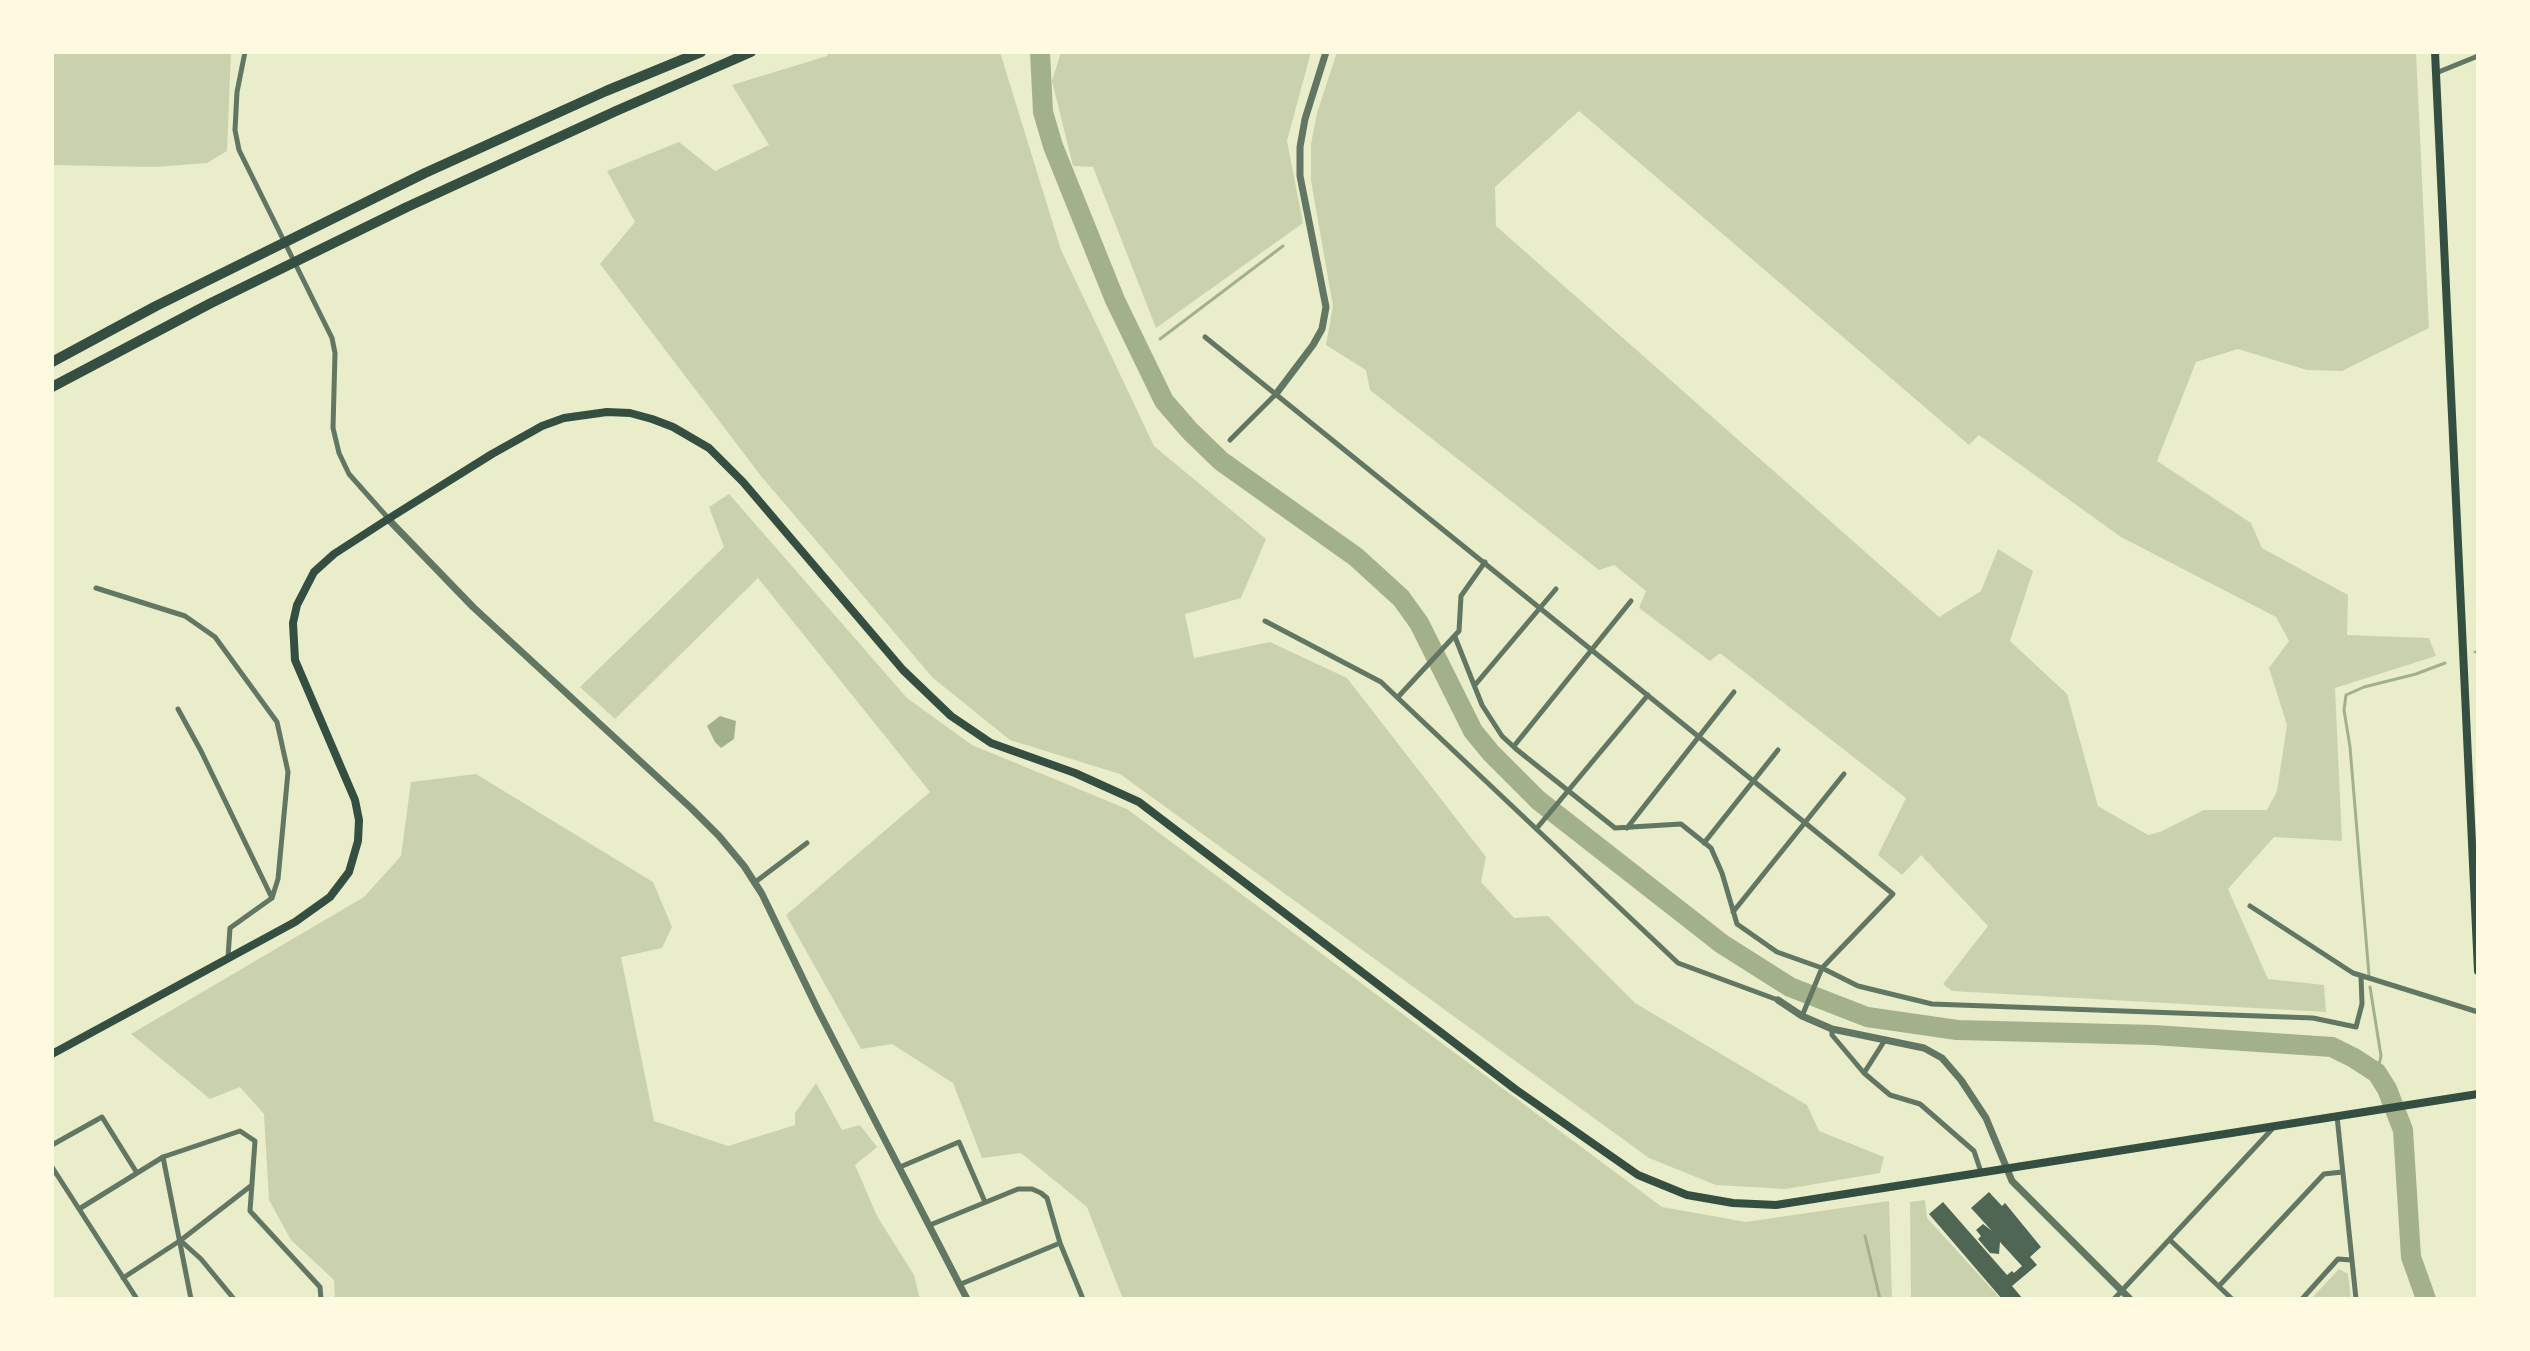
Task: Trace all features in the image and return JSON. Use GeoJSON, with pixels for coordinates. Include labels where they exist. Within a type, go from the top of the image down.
{"type":"FeatureCollection","features":[{"type":"Feature","properties":{"kind":"highway"},"geometry":{"type":"LineString","coordinates":[[52,362],[156,306],[425,173],[606,91],[701,52]]}},
{"type":"Feature","properties":{"kind":"highway"},"geometry":{"type":"LineString","coordinates":[[52,387],[211,303],[407,207],[751,52]]}},
{"type":"Feature","properties":{"kind":"main road"},"geometry":{"type":"LineString","coordinates":[[2435,52],[2478,971]]}},
{"type":"Feature","properties":{"kind":"main road"},"geometry":{"type":"LineString","coordinates":[[52,1054],[317,908],[342,883],[354,858],[359,820],[355,800],[295,660],[293,623],[302,591],[314,572],[334,554],[388,519],[542,426],[564,418],[607,412],[630,413],[673,427],[709,448],[903,670],[951,716],[991,743],[1075,773],[1139,802],[1515,1089],[1638,1175],[1687,1195],[1733,1203],[1776,1205],[2478,1094]]}},
{"type":"Feature","properties":{"kind":"street"},"geometry":{"type":"LineString","coordinates":[[245,52],[237,92],[235,130],[239,150],[332,338],[335,353],[333,428],[339,453],[349,474],[473,607],[719,836],[754,883],[967,1299]]}},
{"type":"Feature","properties":{"kind":"street"},"geometry":{"type":"LineString","coordinates":[[1230,440],[1276,394],[1322,329],[1326,307],[1300,176],[1300,147],[1305,119],[1326,52]]}},
{"type":"Feature","properties":{"kind":"street"},"geometry":{"type":"LineString","coordinates":[[2436,73],[2478,56]]}},
{"type":"Feature","properties":{"kind":"street"},"geometry":{"type":"LineString","coordinates":[[1205,337],[1893,894],[1822,968],[1802,1016]]}},
{"type":"Feature","properties":{"kind":"street"},"geometry":{"type":"LineString","coordinates":[[1398,697],[1459,631],[1461,596],[1485,562]]}},
{"type":"Feature","properties":{"kind":"street"},"geometry":{"type":"LineString","coordinates":[[96,588],[185,616],[215,637],[277,722],[288,772],[278,879],[272,898],[230,928],[228,959]]}},
{"type":"Feature","properties":{"kind":"street"},"geometry":{"type":"LineString","coordinates":[[1475,685],[1556,589]]}},
{"type":"Feature","properties":{"kind":"street"},"geometry":{"type":"LineString","coordinates":[[1514,747],[1631,601]]}},
{"type":"Feature","properties":{"kind":"street"},"geometry":{"type":"LineString","coordinates":[[1265,621],[1373,676],[1678,963],[1778,1000],[1802,1016],[1832,1029],[1924,1048],[1942,1058],[1986,1118],[2012,1181],[2130,1299]]}},
{"type":"Feature","properties":{"kind":"street"},"geometry":{"type":"LineString","coordinates":[[1453,639],[1482,705],[1502,736],[1514,747],[1615,828],[1681,824],[1711,848],[1737,924],[1777,952],[1822,968],[1858,986],[1932,1004],[2313,1018],[2356,1027],[2362,1004],[2361,976]]}},
{"type":"Feature","properties":{"kind":"street"},"geometry":{"type":"LineString","coordinates":[[1627,828],[1734,692]]}},
{"type":"Feature","properties":{"kind":"street"},"geometry":{"type":"LineString","coordinates":[[1537,828],[1648,695]]}},
{"type":"Feature","properties":{"kind":"street"},"geometry":{"type":"LineString","coordinates":[[178,709],[272,898]]}},
{"type":"Feature","properties":{"kind":"street"},"geometry":{"type":"LineString","coordinates":[[1704,843],[1778,750]]}},
{"type":"Feature","properties":{"kind":"street"},"geometry":{"type":"LineString","coordinates":[[1733,912],[1844,774]]}},
{"type":"Feature","properties":{"kind":"street"},"geometry":{"type":"LineString","coordinates":[[754,883],[807,843]]}},
{"type":"Feature","properties":{"kind":"street"},"geometry":{"type":"LineString","coordinates":[[2250,906],[2327,958],[2361,976],[2478,1012]]}},
{"type":"Feature","properties":{"kind":"street"},"geometry":{"type":"LineString","coordinates":[[1832,1029],[1832,1035],[1864,1073],[1890,1095],[1920,1104],[1974,1151],[1982,1173]]}},
{"type":"Feature","properties":{"kind":"street"},"geometry":{"type":"LineString","coordinates":[[1864,1073],[1886,1040]]}},
{"type":"Feature","properties":{"kind":"street"},"geometry":{"type":"LineString","coordinates":[[2337,1115],[2356,1299]]}},
{"type":"Feature","properties":{"kind":"street"},"geometry":{"type":"LineString","coordinates":[[52,1145],[102,1117],[137,1173]]}},
{"type":"Feature","properties":{"kind":"street"},"geometry":{"type":"LineString","coordinates":[[2114,1299],[2276,1125]]}},
{"type":"Feature","properties":{"kind":"street"},"geometry":{"type":"LineString","coordinates":[[79,1209],[163,1157],[240,1131],[255,1141],[250,1211],[320,1287],[321,1299]]}},
{"type":"Feature","properties":{"kind":"street"},"geometry":{"type":"LineString","coordinates":[[900,1167],[959,1142],[985,1202]]}},
{"type":"Feature","properties":{"kind":"street"},"geometry":{"type":"LineString","coordinates":[[163,1157],[191,1299]]}},
{"type":"Feature","properties":{"kind":"street"},"geometry":{"type":"LineString","coordinates":[[52,1167],[137,1299]]}},
{"type":"Feature","properties":{"kind":"street"},"geometry":{"type":"LineString","coordinates":[[2219,1286],[2324,1174],[2342,1172]]}},
{"type":"Feature","properties":{"kind":"street"},"geometry":{"type":"LineString","coordinates":[[123,1278],[181,1240],[253,1185]]}},
{"type":"Feature","properties":{"kind":"street"},"geometry":{"type":"LineString","coordinates":[[930,1225],[1024,1188],[1041,1193],[1047,1198],[1060,1243],[1083,1299]]}},
{"type":"Feature","properties":{"kind":"street"},"geometry":{"type":"LineString","coordinates":[[181,1240],[234,1299]]}},
{"type":"Feature","properties":{"kind":"street"},"geometry":{"type":"LineString","coordinates":[[2171,1241],[2232,1299]]}},
{"type":"Feature","properties":{"kind":"street"},"geometry":{"type":"LineString","coordinates":[[961,1284],[1060,1243]]}},
{"type":"Feature","properties":{"kind":"street"},"geometry":{"type":"LineString","coordinates":[[2302,1299],[2338,1259],[2351,1260]]}},
{"type":"Feature","properties":{"kind":"shaded area"},"geometry":{"type":"Polygon","coordinates":[[[52,52],[231,52],[227,151],[207,163],[155,167],[52,165],[52,52]]]}},
{"type":"Feature","properties":{"kind":"shaded area"},"geometry":{"type":"Polygon","coordinates":[[[829,52],[1000,52],[1061,250],[1154,446],[1266,539],[1241,598],[1185,614],[1194,658],[1270,642],[1347,678],[1486,857],[1481,882],[1514,918],[1548,916],[1635,1003],[1807,1105],[1819,1131],[1884,1157],[1880,1173],[1786,1189],[1716,1185],[1649,1158],[1120,774],[1010,740],[933,678],[761,476],[600,264],[635,222],[607,171],[679,142],[715,171],[769,145],[732,85],[827,56],[829,52]]]}},
{"type":"Feature","properties":{"kind":"shaded area"},"geometry":{"type":"Polygon","coordinates":[[[1061,52],[1311,52],[1287,141],[1303,223],[1156,328],[1093,167],[1073,166],[1052,81],[1061,52]]]}},
{"type":"Feature","properties":{"kind":"shaded area"},"geometry":{"type":"Polygon","coordinates":[[[1337,52],[2416,52],[2429,328],[2342,371],[2307,370],[2238,349],[2196,362],[2157,461],[2251,523],[2262,548],[2348,595],[2347,635],[2429,638],[2436,656],[2335,688],[2342,841],[2274,837],[2228,889],[2268,979],[2324,985],[2326,1012],[1952,991],[1943,984],[1988,926],[1921,855],[1902,875],[1878,855],[1906,798],[1720,653],[1710,661],[1639,608],[1646,591],[1614,565],[1599,570],[1370,390],[1366,370],[1326,345],[1333,306],[1311,181],[1311,144],[1317,113],[1337,52]],[[1579,111],[1495,187],[1496,226],[1939,617],[1981,591],[1998,549],[2033,571],[2010,641],[2067,694],[2098,806],[2148,835],[2204,810],[2267,810],[2277,791],[2287,725],[2269,668],[2289,641],[2276,617],[2121,537],[1979,435],[1969,445],[1579,111]]]}},
{"type":"Feature","properties":{"kind":"shaded area"},"geometry":{"type":"Polygon","coordinates":[[[729,494],[907,698],[972,745],[1127,809],[1662,1207],[1746,1222],[1889,1201],[1892,1299],[1123,1299],[1087,1207],[1021,1153],[982,1158],[953,1083],[892,1044],[861,1049],[786,915],[930,792],[758,578],[615,719],[580,687],[724,547],[709,507],[729,494]]]}},
{"type":"Feature","properties":{"kind":"shaded area"},"geometry":{"type":"Polygon","coordinates":[[[720,716],[736,721],[734,739],[721,748],[707,726],[720,716]]]}},
{"type":"Feature","properties":{"kind":"shaded area"},"geometry":{"type":"Polygon","coordinates":[[[476,774],[653,882],[672,927],[662,948],[621,957],[654,1121],[728,1146],[795,1125],[795,1113],[816,1083],[842,1130],[860,1125],[877,1147],[855,1165],[877,1216],[914,1275],[920,1299],[335,1299],[334,1280],[291,1240],[269,1200],[264,1114],[240,1087],[210,1099],[131,1034],[364,897],[401,856],[411,782],[476,774]]]}},
{"type":"Feature","properties":{"kind":"shaded area"},"geometry":{"type":"Polygon","coordinates":[[[1925,1200],[1927,1218],[2001,1299],[1911,1299],[1910,1202],[1925,1200]]]}},
{"type":"Feature","properties":{"kind":"shaded area"},"geometry":{"type":"Polygon","coordinates":[[[2339,1269],[2348,1274],[2351,1299],[2311,1299],[2339,1269]]]}},
{"type":"Feature","properties":{"kind":"building"},"geometry":{"type":"Polygon","coordinates":[[[1989,1192],[2002,1206],[2005,1203],[2041,1247],[2030,1257],[2037,1265],[2012,1286],[2023,1299],[2002,1299],[1929,1214],[1943,1202],[2007,1275],[2012,1271],[2014,1273],[2022,1266],[2000,1242],[1999,1254],[1990,1253],[1978,1239],[1981,1236],[1976,1230],[1983,1224],[1992,1231],[1971,1208],[1989,1192]]]}},
{"type":"Feature","properties":{"kind":"waterway"},"geometry":{"type":"LineString","coordinates":[[1040,52],[1043,112],[1053,146],[1115,300],[1164,401],[1221,461],[1356,557],[1401,598],[1419,623],[1473,731],[1538,800],[1722,944],[1790,987],[1867,1017],[1957,1030],[2154,1035],[2332,1047],[2354,1058],[2377,1073],[2387,1089],[2403,1130],[2411,1257],[2426,1299]]}},
{"type":"Feature","properties":{"kind":"waterway"},"geometry":{"type":"LineString","coordinates":[[1160,339],[1283,246]]}},
{"type":"Feature","properties":{"kind":"waterway"},"geometry":{"type":"LineString","coordinates":[[2369,975],[2350,747],[2344,710],[2346,695],[2445,663]]}},
{"type":"Feature","properties":{"kind":"waterway"},"geometry":{"type":"LineString","coordinates":[[2370,987],[2381,1056],[2377,1073]]}},
{"type":"Feature","properties":{"kind":"waterway"},"geometry":{"type":"LineString","coordinates":[[1865,1236],[1880,1299]]}}]}
